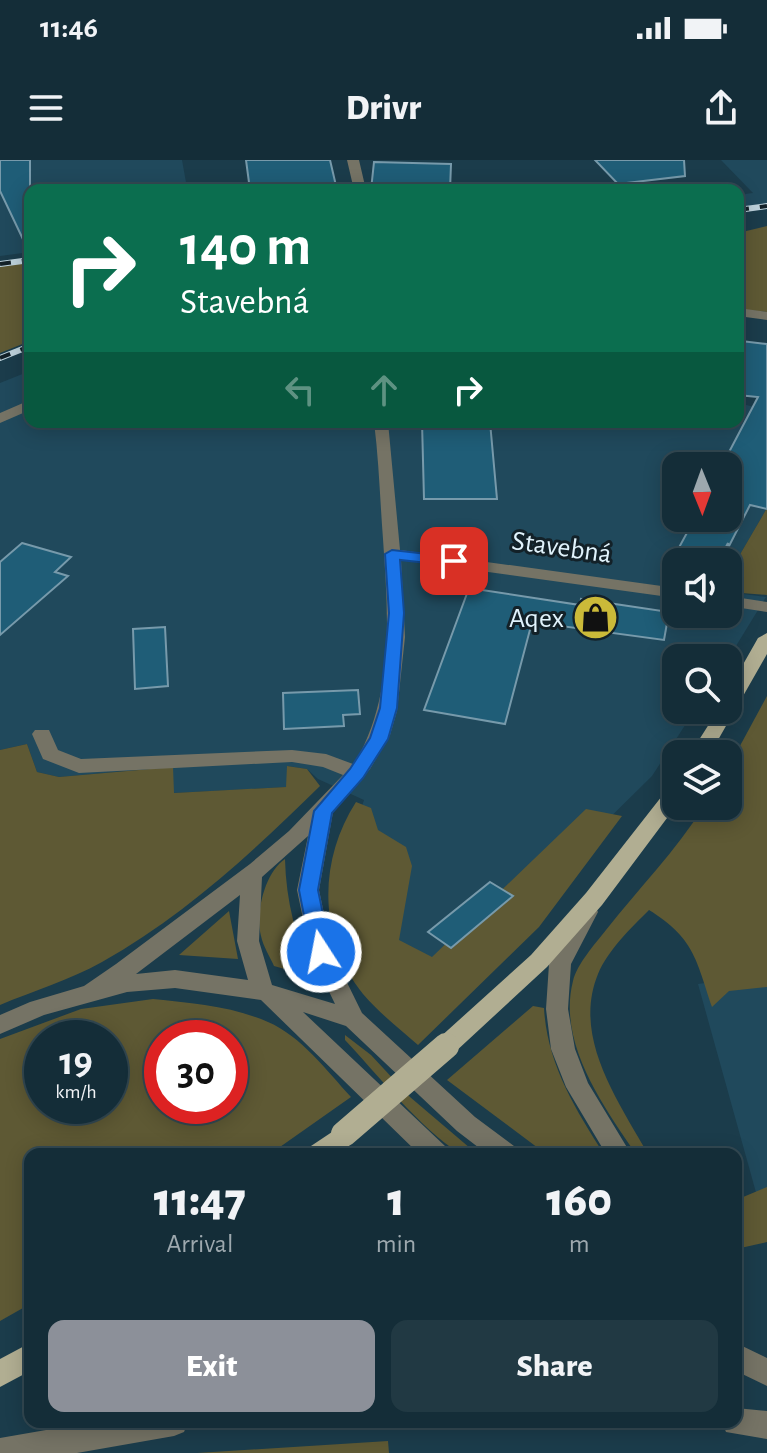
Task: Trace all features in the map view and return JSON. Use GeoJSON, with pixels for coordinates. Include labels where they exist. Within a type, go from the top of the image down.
{"type":"FeatureCollection","features":[{"type":"Feature","properties":{"kind":"main road"},"geometry":{"type":"LineString","coordinates":[[742,682],[765,640]]}},
{"type":"Feature","properties":{"kind":"main road"},"geometry":{"type":"LineString","coordinates":[[327,1148],[539,961],[594,899],[662,810]]}},
{"type":"Feature","properties":{"kind":"main road"},"geometry":{"type":"LineString","coordinates":[[0,1374],[24,1358]]}},
{"type":"Feature","properties":{"kind":"street"},"geometry":{"type":"LineString","coordinates":[[353,160],[359,184]]}},
{"type":"Feature","properties":{"kind":"street"},"geometry":{"type":"LineString","coordinates":[[744,313],[767,316]]}},
{"type":"Feature","properties":{"kind":"street"},"geometry":{"type":"LineString","coordinates":[[0,419],[24,407]]}},
{"type":"Feature","properties":{"kind":"street"},"geometry":{"type":"LineString","coordinates":[[93,991],[144,959],[323,811],[357,773],[379,739],[389,708],[397,613],[382,428]]}},
{"type":"Feature","properties":{"kind":"street","name":"Stavebná"},"geometry":{"type":"LineString","coordinates":[[392,554],[662,591]]}},
{"type":"Feature","properties":{"kind":"street"},"geometry":{"type":"LineString","coordinates":[[742,603],[767,607]]}},
{"type":"Feature","properties":{"kind":"street"},"geometry":{"type":"LineString","coordinates":[[42,734],[50,754],[79,766],[292,756],[326,761],[357,773]]}},
{"type":"Feature","properties":{"kind":"street"},"geometry":{"type":"LineString","coordinates":[[323,811],[308,890],[321,952],[354,1019],[466,1124],[497,1148]]}},
{"type":"Feature","properties":{"kind":"street"},"geometry":{"type":"LineString","coordinates":[[252,871],[248,941],[262,991],[342,1063],[395,1120],[429,1148]]}},
{"type":"Feature","properties":{"kind":"street"},"geometry":{"type":"LineString","coordinates":[[594,899],[560,964],[557,1009],[563,1049],[578,1087],[615,1148]]}},
{"type":"Feature","properties":{"kind":"street"},"geometry":{"type":"LineString","coordinates":[[0,1025],[38,1008],[93,991],[175,979],[262,991],[354,1019]]}},
{"type":"Feature","properties":{"kind":"street"},"geometry":{"type":"LineString","coordinates":[[0,1361],[24,1355]]}},
{"type":"Feature","properties":{"kind":"street"},"geometry":{"type":"LineString","coordinates":[[742,1359],[767,1373]]}},
{"type":"Feature","properties":{"kind":"street"},"geometry":{"type":"LineString","coordinates":[[742,1423],[767,1425]]}},
{"type":"Feature","properties":{"kind":"street"},"geometry":{"type":"LineString","coordinates":[[0,1452],[139,1428]]}},
{"type":"Feature","properties":{"kind":"shaded area"},"geometry":{"type":"Polygon","coordinates":[[[0,160],[182,160],[186,184],[24,184],[24,253],[0,256],[0,160]]]}},
{"type":"Feature","properties":{"kind":"shaded area"},"geometry":{"type":"Polygon","coordinates":[[[721,160],[767,160],[767,208],[744,211],[744,194],[753,193],[721,160]]]}},
{"type":"Feature","properties":{"kind":"shaded area"},"geometry":{"type":"Polygon","coordinates":[[[767,226],[767,312],[744,310],[744,232],[767,226]]]}},
{"type":"Feature","properties":{"kind":"shaded area"},"geometry":{"type":"Polygon","coordinates":[[[24,263],[24,343],[0,353],[0,266],[24,263]]]}},
{"type":"Feature","properties":{"kind":"shaded area"},"geometry":{"type":"Polygon","coordinates":[[[24,373],[24,428],[744,428],[744,404],[767,410],[767,508],[742,551],[742,548],[662,548],[662,628],[742,628],[742,594],[766,597],[737,644],[662,644],[662,724],[686,724],[675,740],[662,740],[662,761],[652,776],[431,994],[362,946],[349,846],[364,800],[318,779],[307,769],[288,766],[287,787],[173,793],[172,767],[59,777],[37,772],[27,744],[0,750],[0,383],[24,373]]]}},
{"type":"Feature","properties":{"kind":"shaded area"},"geometry":{"type":"Polygon","coordinates":[[[767,508],[767,595],[742,593],[742,551],[767,508]]]}},
{"type":"Feature","properties":{"kind":"shaded area"},"geometry":{"type":"Polygon","coordinates":[[[767,696],[767,987],[729,991],[712,1007],[697,963],[684,940],[649,910],[614,948],[598,974],[591,998],[591,1021],[594,1045],[602,1068],[645,1148],[632,1148],[598,1095],[577,1051],[570,1004],[573,981],[592,948],[695,820],[742,820],[742,742],[767,696]]]}},
{"type":"Feature","properties":{"kind":"shaded area"},"geometry":{"type":"Polygon","coordinates":[[[27,744],[37,772],[59,777],[173,767],[174,793],[286,787],[287,766],[307,769],[320,786],[243,858],[161,925],[90,968],[0,1005],[0,750],[27,744]]]}},
{"type":"Feature","properties":{"kind":"shaded area"},"geometry":{"type":"Polygon","coordinates":[[[356,802],[371,808],[378,830],[406,847],[412,866],[399,940],[432,957],[586,809],[622,816],[539,927],[418,1045],[363,994],[348,972],[331,924],[328,899],[335,849],[356,802]]]}},
{"type":"Feature","properties":{"kind":"shaded area"},"geometry":{"type":"Polygon","coordinates":[[[285,859],[293,920],[313,977],[274,966],[261,936],[259,916],[263,894],[272,873],[285,859]]]}},
{"type":"Feature","properties":{"kind":"shaded area"},"geometry":{"type":"Polygon","coordinates":[[[229,911],[238,959],[179,955],[229,911]]]}},
{"type":"Feature","properties":{"kind":"shaded area"},"geometry":{"type":"Polygon","coordinates":[[[767,974],[767,1232],[698,984],[767,974]]]}},
{"type":"Feature","properties":{"kind":"shaded area"},"geometry":{"type":"Polygon","coordinates":[[[153,999],[211,1006],[268,1022],[302,1045],[351,1097],[279,1148],[24,1148],[24,1307],[0,1321],[0,1039],[24,1030],[24,1124],[128,1124],[128,1020],[51,1020],[81,1009],[153,999]]]}},
{"type":"Feature","properties":{"kind":"shaded area"},"geometry":{"type":"Polygon","coordinates":[[[533,1006],[544,1008],[551,1048],[564,1085],[600,1148],[538,1148],[447,1080],[533,1006]]]}},
{"type":"Feature","properties":{"kind":"shaded area"},"geometry":{"type":"Polygon","coordinates":[[[345,1035],[371,1055],[410,1097],[470,1148],[452,1148],[429,1130],[345,1040],[345,1035]]]}},
{"type":"Feature","properties":{"kind":"shaded area"},"geometry":{"type":"Polygon","coordinates":[[[767,1187],[767,1242],[742,1248],[742,1197],[767,1187]]]}},
{"type":"Feature","properties":{"kind":"shaded area"},"geometry":{"type":"Polygon","coordinates":[[[388,1441],[389,1453],[197,1453],[388,1441]]]}},
{"type":"Feature","properties":{"kind":"building"},"geometry":{"type":"Polygon","coordinates":[[[0,160],[30,160],[30,184],[24,184],[24,241],[0,191],[0,160]]]}},
{"type":"Feature","properties":{"kind":"building"},"geometry":{"type":"Polygon","coordinates":[[[246,160],[330,160],[336,184],[249,184],[246,160]]]}},
{"type":"Feature","properties":{"kind":"building"},"geometry":{"type":"Polygon","coordinates":[[[595,160],[684,160],[685,176],[618,184],[595,160]]]}},
{"type":"Feature","properties":{"kind":"building"},"geometry":{"type":"Polygon","coordinates":[[[374,162],[451,164],[450,184],[372,184],[374,162]]]}},
{"type":"Feature","properties":{"kind":"building"},"geometry":{"type":"Polygon","coordinates":[[[744,341],[767,344],[767,509],[750,505],[742,521],[742,452],[729,452],[758,397],[744,396],[744,341]]]}},
{"type":"Feature","properties":{"kind":"building"},"geometry":{"type":"Polygon","coordinates":[[[422,428],[491,428],[497,499],[424,499],[422,428]]]}},
{"type":"Feature","properties":{"kind":"building"},"geometry":{"type":"Polygon","coordinates":[[[687,532],[736,532],[728,548],[728,543],[725,548],[679,548],[687,532]]]}},
{"type":"Feature","properties":{"kind":"building"},"geometry":{"type":"Polygon","coordinates":[[[22,543],[71,557],[55,572],[68,576],[0,635],[0,562],[22,543]]]}},
{"type":"Feature","properties":{"kind":"building"},"geometry":{"type":"Polygon","coordinates":[[[469,588],[580,605],[581,599],[662,611],[662,628],[666,628],[664,640],[532,622],[505,724],[424,710],[469,588]]]}},
{"type":"Feature","properties":{"kind":"building"},"geometry":{"type":"Polygon","coordinates":[[[165,627],[168,686],[135,689],[133,629],[165,627]]]}},
{"type":"Feature","properties":{"kind":"building"},"geometry":{"type":"Polygon","coordinates":[[[358,690],[360,714],[343,715],[344,726],[284,729],[283,693],[358,690]]]}},
{"type":"Feature","properties":{"kind":"building"},"geometry":{"type":"Polygon","coordinates":[[[490,882],[513,896],[451,948],[428,932],[490,882]]]}},
{"type":"Feature","properties":{"kind":"railway"},"geometry":{"type":"LineString","coordinates":[[744,209],[767,206]]}},
{"type":"Feature","properties":{"kind":"railway"},"geometry":{"type":"LineString","coordinates":[[0,264],[24,261]]}},
{"type":"Feature","properties":{"kind":"railway"},"geometry":{"type":"LineString","coordinates":[[0,358],[24,348]]}},
{"type":"Feature","properties":{"kind":"place","name":"Aqex"},"geometry":{"type":"Point","coordinates":[595,617]}},
{"type":"Feature","properties":{"kind":"route"},"geometry":{"type":"LineString","coordinates":[[321,952],[308,890],[323,811],[357,773],[379,739],[389,708],[397,613],[392,554],[454,561]]}}]}
